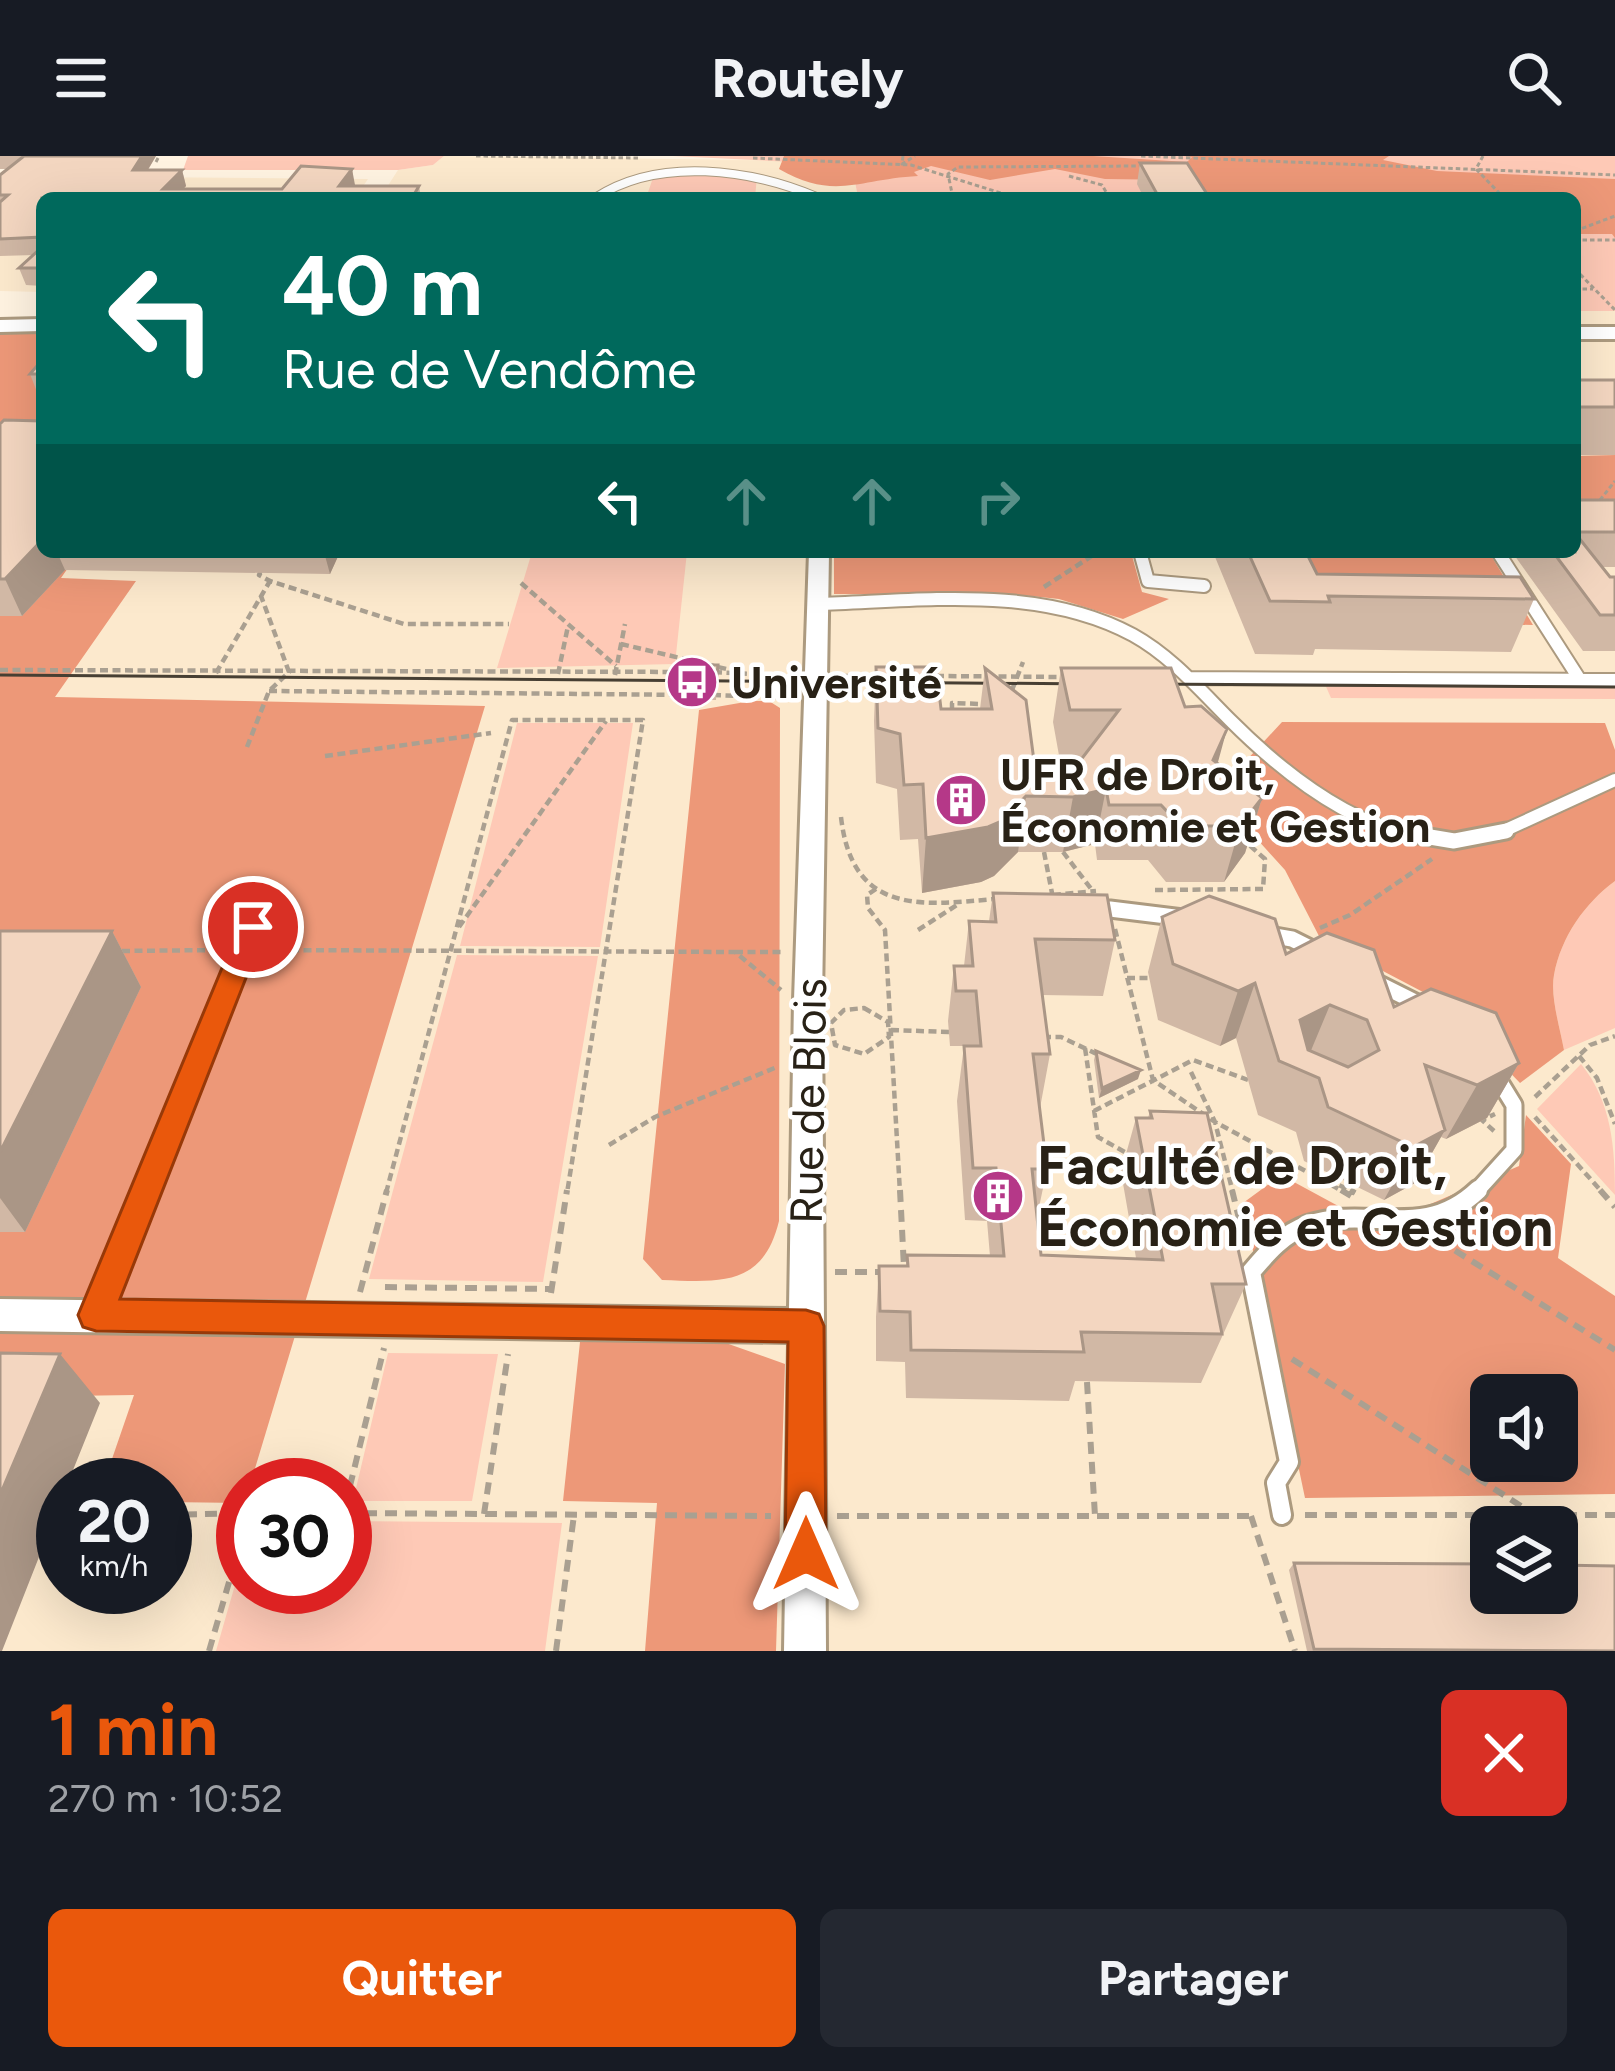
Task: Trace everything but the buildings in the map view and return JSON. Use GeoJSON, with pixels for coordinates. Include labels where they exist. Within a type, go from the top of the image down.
{"type":"FeatureCollection","features":[{"type":"Feature","properties":{"kind":"street"},"geometry":{"type":"LineString","coordinates":[[0,350],[13,326]]}},
{"type":"Feature","properties":{"kind":"street"},"geometry":{"type":"LineString","coordinates":[[1581,333],[1615,333]]}},
{"type":"Feature","properties":{"kind":"street","name":"Rue de Blois"},"geometry":{"type":"LineString","coordinates":[[805,1651],[808,1000],[818,558]]}},
{"type":"Feature","properties":{"kind":"street"},"geometry":{"type":"LineString","coordinates":[[0,1315],[388,1304],[806,1326]]}},
{"type":"Feature","properties":{"kind":"lane"},"geometry":{"type":"LineString","coordinates":[[605,192],[628,179],[646,176],[753,176],[801,192]]}},
{"type":"Feature","properties":{"kind":"lane"},"geometry":{"type":"LineString","coordinates":[[1142,558],[1148,581],[1204,586]]}},
{"type":"Feature","properties":{"kind":"lane"},"geometry":{"type":"LineString","coordinates":[[1502,558],[1580,680]]}},
{"type":"Feature","properties":{"kind":"lane"},"geometry":{"type":"LineString","coordinates":[[818,604],[1019,603],[1082,614],[1130,634],[1176,664],[1249,738],[1329,801],[1390,829],[1454,841],[1508,829],[1615,780]]}},
{"type":"Feature","properties":{"kind":"lane"},"geometry":{"type":"LineString","coordinates":[[1189,678],[1615,680]]}},
{"type":"Feature","properties":{"kind":"lane"},"geometry":{"type":"LineString","coordinates":[[1110,909],[1201,921]]}},
{"type":"Feature","properties":{"kind":"lane"},"geometry":{"type":"LineString","coordinates":[[96,1315],[253,927]]}},
{"type":"Feature","properties":{"kind":"lane"},"geometry":{"type":"LineString","coordinates":[[1246,930],[1292,939],[1334,961]]}},
{"type":"Feature","properties":{"kind":"lane"},"geometry":{"type":"LineString","coordinates":[[1355,971],[1439,1015]]}},
{"type":"Feature","properties":{"kind":"lane"},"geometry":{"type":"LineString","coordinates":[[1282,1515],[1276,1483],[1289,1462],[1251,1272],[1276,1240],[1322,1218],[1398,1221],[1444,1215],[1479,1190],[1514,1150],[1514,1105],[1486,1059]]}},
{"type":"Feature","properties":{"kind":"path"},"geometry":{"type":"LineString","coordinates":[[155,163],[159,156]]}},
{"type":"Feature","properties":{"kind":"path"},"geometry":{"type":"LineString","coordinates":[[903,156],[902,164],[915,156]]}},
{"type":"Feature","properties":{"kind":"path"},"geometry":{"type":"LineString","coordinates":[[1141,156],[1615,175]]}},
{"type":"Feature","properties":{"kind":"path"},"geometry":{"type":"LineString","coordinates":[[1476,169],[1483,156]]}},
{"type":"Feature","properties":{"kind":"path"},"geometry":{"type":"LineString","coordinates":[[1187,166],[1201,160]]}},
{"type":"Feature","properties":{"kind":"path"},"geometry":{"type":"LineString","coordinates":[[952,192],[948,174],[958,166],[1140,166]]}},
{"type":"Feature","properties":{"kind":"path"},"geometry":{"type":"LineString","coordinates":[[1476,169],[1498,192]]}},
{"type":"Feature","properties":{"kind":"path"},"geometry":{"type":"LineString","coordinates":[[1069,176],[1102,185],[1106,192]]}},
{"type":"Feature","properties":{"kind":"path"},"geometry":{"type":"LineString","coordinates":[[1581,228],[1615,216]]}},
{"type":"Feature","properties":{"kind":"path"},"geometry":{"type":"LineString","coordinates":[[1581,240],[1615,240]]}},
{"type":"Feature","properties":{"kind":"path"},"geometry":{"type":"LineString","coordinates":[[1581,275],[1615,310]]}},
{"type":"Feature","properties":{"kind":"path"},"geometry":{"type":"LineString","coordinates":[[1581,289],[1595,290]]}},
{"type":"Feature","properties":{"kind":"path"},"geometry":{"type":"LineString","coordinates":[[1593,510],[1615,481]]}},
{"type":"Feature","properties":{"kind":"path"},"geometry":{"type":"LineString","coordinates":[[1019,603],[1089,558]]}},
{"type":"Feature","properties":{"kind":"path"},"geometry":{"type":"LineString","coordinates":[[267,560],[259,575],[270,581],[404,624],[509,624]]}},
{"type":"Feature","properties":{"kind":"path"},"geometry":{"type":"LineString","coordinates":[[215,673],[270,581]]}},
{"type":"Feature","properties":{"kind":"path"},"geometry":{"type":"LineString","coordinates":[[521,583],[616,666]]}},
{"type":"Feature","properties":{"kind":"path"},"geometry":{"type":"LineString","coordinates":[[261,596],[289,672]]}},
{"type":"Feature","properties":{"kind":"path"},"geometry":{"type":"LineString","coordinates":[[558,674],[568,624]]}},
{"type":"Feature","properties":{"kind":"path"},"geometry":{"type":"LineString","coordinates":[[615,675],[626,624]]}},
{"type":"Feature","properties":{"kind":"path"},"geometry":{"type":"LineString","coordinates":[[621,644],[750,676]]}},
{"type":"Feature","properties":{"kind":"path"},"geometry":{"type":"LineString","coordinates":[[1007,705],[1023,662]]}},
{"type":"Feature","properties":{"kind":"path"},"geometry":{"type":"LineString","coordinates":[[0,670],[615,675],[659,671],[800,676]]}},
{"type":"Feature","properties":{"kind":"path"},"geometry":{"type":"LineString","coordinates":[[247,747],[269,691],[289,672]]}},
{"type":"Feature","properties":{"kind":"path"},"geometry":{"type":"LineString","coordinates":[[838,683],[838,676],[883,676]]}},
{"type":"Feature","properties":{"kind":"path"},"geometry":{"type":"LineString","coordinates":[[927,676],[1081,677]]}},
{"type":"Feature","properties":{"kind":"path"},"geometry":{"type":"LineString","coordinates":[[269,691],[798,698]]}},
{"type":"Feature","properties":{"kind":"path"},"geometry":{"type":"LineString","coordinates":[[954,722],[952,704],[989,704]]}},
{"type":"Feature","properties":{"kind":"path"},"geometry":{"type":"LineString","coordinates":[[361,1287],[512,720],[643,720],[537,1311],[484,1514]]}},
{"type":"Feature","properties":{"kind":"path"},"geometry":{"type":"LineString","coordinates":[[456,932],[607,720]]}},
{"type":"Feature","properties":{"kind":"path"},"geometry":{"type":"LineString","coordinates":[[325,756],[417,747],[490,733]]}},
{"type":"Feature","properties":{"kind":"path"},"geometry":{"type":"LineString","coordinates":[[841,808],[851,863],[876,889],[914,905],[1000,899]]}},
{"type":"Feature","properties":{"kind":"path"},"geometry":{"type":"LineString","coordinates":[[1141,891],[1263,889],[1265,859],[1232,830]]}},
{"type":"Feature","properties":{"kind":"path"},"geometry":{"type":"LineString","coordinates":[[1292,939],[1350,915],[1408,880],[1454,841]]}},
{"type":"Feature","properties":{"kind":"path"},"geometry":{"type":"LineString","coordinates":[[1044,852],[1052,895]]}},
{"type":"Feature","properties":{"kind":"path"},"geometry":{"type":"LineString","coordinates":[[1063,852],[1110,909],[1153,1080]]}},
{"type":"Feature","properties":{"kind":"path"},"geometry":{"type":"LineString","coordinates":[[806,1272],[904,1272],[885,930],[868,908],[867,895],[876,889]]}},
{"type":"Feature","properties":{"kind":"path"},"geometry":{"type":"LineString","coordinates":[[1038,896],[1117,891]]}},
{"type":"Feature","properties":{"kind":"path"},"geometry":{"type":"LineString","coordinates":[[918,930],[962,902]]}},
{"type":"Feature","properties":{"kind":"path"},"geometry":{"type":"LineString","coordinates":[[111,951],[809,952]]}},
{"type":"Feature","properties":{"kind":"path"},"geometry":{"type":"LineString","coordinates":[[735,952],[791,998],[808,1000]]}},
{"type":"Feature","properties":{"kind":"path"},"geometry":{"type":"LineString","coordinates":[[1126,979],[1149,978]]}},
{"type":"Feature","properties":{"kind":"path"},"geometry":{"type":"LineString","coordinates":[[854,1008],[882,1015],[891,1030],[885,1044],[861,1055],[835,1045],[829,1031],[836,1016],[854,1008]]}},
{"type":"Feature","properties":{"kind":"path"},"geometry":{"type":"LineString","coordinates":[[891,1030],[949,1032],[933,1031]]}},
{"type":"Feature","properties":{"kind":"path"},"geometry":{"type":"LineString","coordinates":[[1615,1036],[1590,1046],[1526,1106],[1615,1207]]}},
{"type":"Feature","properties":{"kind":"path"},"geometry":{"type":"LineString","coordinates":[[1031,1037],[1061,1037],[1102,1056]]}},
{"type":"Feature","properties":{"kind":"path"},"geometry":{"type":"LineString","coordinates":[[1085,1048],[1099,1137],[1133,1156]]}},
{"type":"Feature","properties":{"kind":"path"},"geometry":{"type":"LineString","coordinates":[[1579,1056],[1597,1078],[1615,1124]]}},
{"type":"Feature","properties":{"kind":"path"},"geometry":{"type":"LineString","coordinates":[[609,1145],[725,1085],[808,1059]]}},
{"type":"Feature","properties":{"kind":"path"},"geometry":{"type":"LineString","coordinates":[[1094,1111],[1193,1060],[1248,1079]]}},
{"type":"Feature","properties":{"kind":"path"},"geometry":{"type":"LineString","coordinates":[[1136,1072],[1215,1122],[1398,1221]]}},
{"type":"Feature","properties":{"kind":"path"},"geometry":{"type":"LineString","coordinates":[[1191,1072],[1215,1122],[1251,1272]]}},
{"type":"Feature","properties":{"kind":"path"},"geometry":{"type":"LineString","coordinates":[[356,1458],[388,1304],[537,1311]]}},
{"type":"Feature","properties":{"kind":"path"},"geometry":{"type":"LineString","coordinates":[[1265,1342],[1521,1506]]}},
{"type":"Feature","properties":{"kind":"path"},"geometry":{"type":"LineString","coordinates":[[1087,1382],[1095,1516]]}},
{"type":"Feature","properties":{"kind":"path"},"geometry":{"type":"LineString","coordinates":[[372,1511],[806,1516],[1615,1515]]}},
{"type":"Feature","properties":{"kind":"path"},"geometry":{"type":"LineString","coordinates":[[556,1651],[574,1515]]}},
{"type":"Feature","properties":{"kind":"path"},"geometry":{"type":"LineString","coordinates":[[1251,1516],[1295,1651]]}},
{"type":"Feature","properties":{"kind":"path"},"geometry":{"type":"LineString","coordinates":[[209,1651],[220,1614]]}},
{"type":"Feature","properties":{"kind":"shaded area"},"geometry":{"type":"Polygon","coordinates":[[[188,156],[444,156],[433,165],[398,170],[183,170],[188,156]]]}},
{"type":"Feature","properties":{"kind":"shaded area"},"geometry":{"type":"Polygon","coordinates":[[[444,156],[825,161],[852,165],[857,192],[384,192],[398,170],[433,165],[444,156]]]}},
{"type":"Feature","properties":{"kind":"shaded area"},"geometry":{"type":"Polygon","coordinates":[[[673,156],[1615,156],[1615,311],[1581,311],[1581,192],[857,192],[852,165],[673,156]]]}},
{"type":"Feature","properties":{"kind":"shaded area"},"geometry":{"type":"Polygon","coordinates":[[[784,156],[1093,156],[1187,162],[1192,157],[1184,156],[1389,156],[1383,160],[1437,171],[1615,179],[1615,238],[1612,234],[1581,234],[1581,192],[1203,192],[1191,181],[1105,179],[1055,169],[990,180],[931,166],[914,172],[918,176],[832,186],[779,169],[784,156]]]}},
{"type":"Feature","properties":{"kind":"shaded area"},"geometry":{"type":"Polygon","coordinates":[[[654,175],[757,176],[756,192],[648,192],[654,175]]]}},
{"type":"Feature","properties":{"kind":"shaded area"},"geometry":{"type":"Polygon","coordinates":[[[5,176],[368,179],[359,192],[36,192],[36,292],[0,291],[0,180],[5,176]]]}},
{"type":"Feature","properties":{"kind":"shaded area"},"geometry":{"type":"Polygon","coordinates":[[[1581,311],[1615,311],[1615,1651],[0,1651],[16,618],[78,558],[1581,558],[1581,311]]]}},
{"type":"Feature","properties":{"kind":"shaded area"},"geometry":{"type":"Polygon","coordinates":[[[0,334],[36,334],[36,558],[75,558],[61,578],[136,581],[55,697],[485,706],[258,1458],[216,1458],[216,1503],[192,1502],[192,1458],[112,1458],[134,1395],[0,1397],[0,334]]]}},
{"type":"Feature","properties":{"kind":"shaded area"},"geometry":{"type":"Polygon","coordinates":[[[1615,455],[1615,499],[1593,499],[1581,511],[1581,456],[1615,455]]]}},
{"type":"Feature","properties":{"kind":"shaded area"},"geometry":{"type":"Polygon","coordinates":[[[530,558],[686,558],[675,664],[497,668],[530,558]]]}},
{"type":"Feature","properties":{"kind":"shaded area"},"geometry":{"type":"Polygon","coordinates":[[[834,558],[1133,558],[1142,592],[1169,599],[1123,619],[1059,599],[1021,595],[834,594],[834,558]]]}},
{"type":"Feature","properties":{"kind":"shaded area"},"geometry":{"type":"Polygon","coordinates":[[[1290,558],[1493,558],[1533,625],[1349,622],[1290,558]]]}},
{"type":"Feature","properties":{"kind":"shaded area"},"geometry":{"type":"Polygon","coordinates":[[[1324,682],[1615,683],[1615,699],[1331,698],[1324,682]]]}},
{"type":"Feature","properties":{"kind":"shaded area"},"geometry":{"type":"Polygon","coordinates":[[[769,701],[780,708],[779,1221],[772,1243],[750,1269],[720,1280],[662,1280],[643,1259],[699,710],[769,701]]]}},
{"type":"Feature","properties":{"kind":"shaded area"},"geometry":{"type":"Polygon","coordinates":[[[1282,722],[1605,723],[1615,750],[1615,881],[1576,922],[1557,961],[1553,992],[1564,1050],[1520,1083],[1442,1002],[1320,938],[1285,870],[1247,828],[1242,765],[1282,722]]]}},
{"type":"Feature","properties":{"kind":"shaded area"},"geometry":{"type":"Polygon","coordinates":[[[517,723],[633,723],[600,947],[460,946],[517,723]]]}},
{"type":"Feature","properties":{"kind":"shaded area"},"geometry":{"type":"Polygon","coordinates":[[[1615,881],[1615,1028],[1564,1050],[1553,992],[1557,961],[1576,922],[1615,881]]]}},
{"type":"Feature","properties":{"kind":"shaded area"},"geometry":{"type":"Polygon","coordinates":[[[457,955],[598,956],[543,1282],[369,1279],[457,955]]]}},
{"type":"Feature","properties":{"kind":"shaded area"},"geometry":{"type":"Polygon","coordinates":[[[1581,1064],[1605,1110],[1615,1195],[1537,1109],[1581,1064]]]}},
{"type":"Feature","properties":{"kind":"shaded area"},"geometry":{"type":"Polygon","coordinates":[[[1526,1115],[1571,1164],[1558,1258],[1615,1296],[1615,1494],[1305,1498],[1243,1203],[1281,1175],[1377,1227],[1519,1166],[1526,1115]]]}},
{"type":"Feature","properties":{"kind":"shaded area"},"geometry":{"type":"Polygon","coordinates":[[[580,1342],[723,1342],[785,1364],[776,1651],[645,1651],[657,1503],[563,1501],[580,1342]]]}},
{"type":"Feature","properties":{"kind":"shaded area"},"geometry":{"type":"Polygon","coordinates":[[[388,1353],[498,1354],[472,1501],[372,1501],[372,1458],[363,1458],[388,1353]]]}},
{"type":"Feature","properties":{"kind":"shaded area"},"geometry":{"type":"Polygon","coordinates":[[[372,1521],[562,1523],[545,1651],[216,1651],[227,1614],[372,1614],[372,1521]]]}},
{"type":"Feature","properties":{"kind":"tram line"},"geometry":{"type":"LineString","coordinates":[[0,675],[1093,684]]}},
{"type":"Feature","properties":{"kind":"tram line"},"geometry":{"type":"LineString","coordinates":[[1141,684],[1615,687]]}},
{"type":"Feature","properties":{"kind":"place","name":"Université"},"geometry":{"type":"Point","coordinates":[692,682]}},
{"type":"Feature","properties":{"kind":"place","name":"UFR de Droit, Économie et Gestion"},"geometry":{"type":"Point","coordinates":[961,800]}},
{"type":"Feature","properties":{"kind":"place","name":"Faculté de Droit, Économie et Gestion"},"geometry":{"type":"Point","coordinates":[998,1196]}},
{"type":"Feature","properties":{"kind":"route"},"geometry":{"type":"LineString","coordinates":[[253,927],[96,1315],[806,1326],[806,1554]]}}]}
